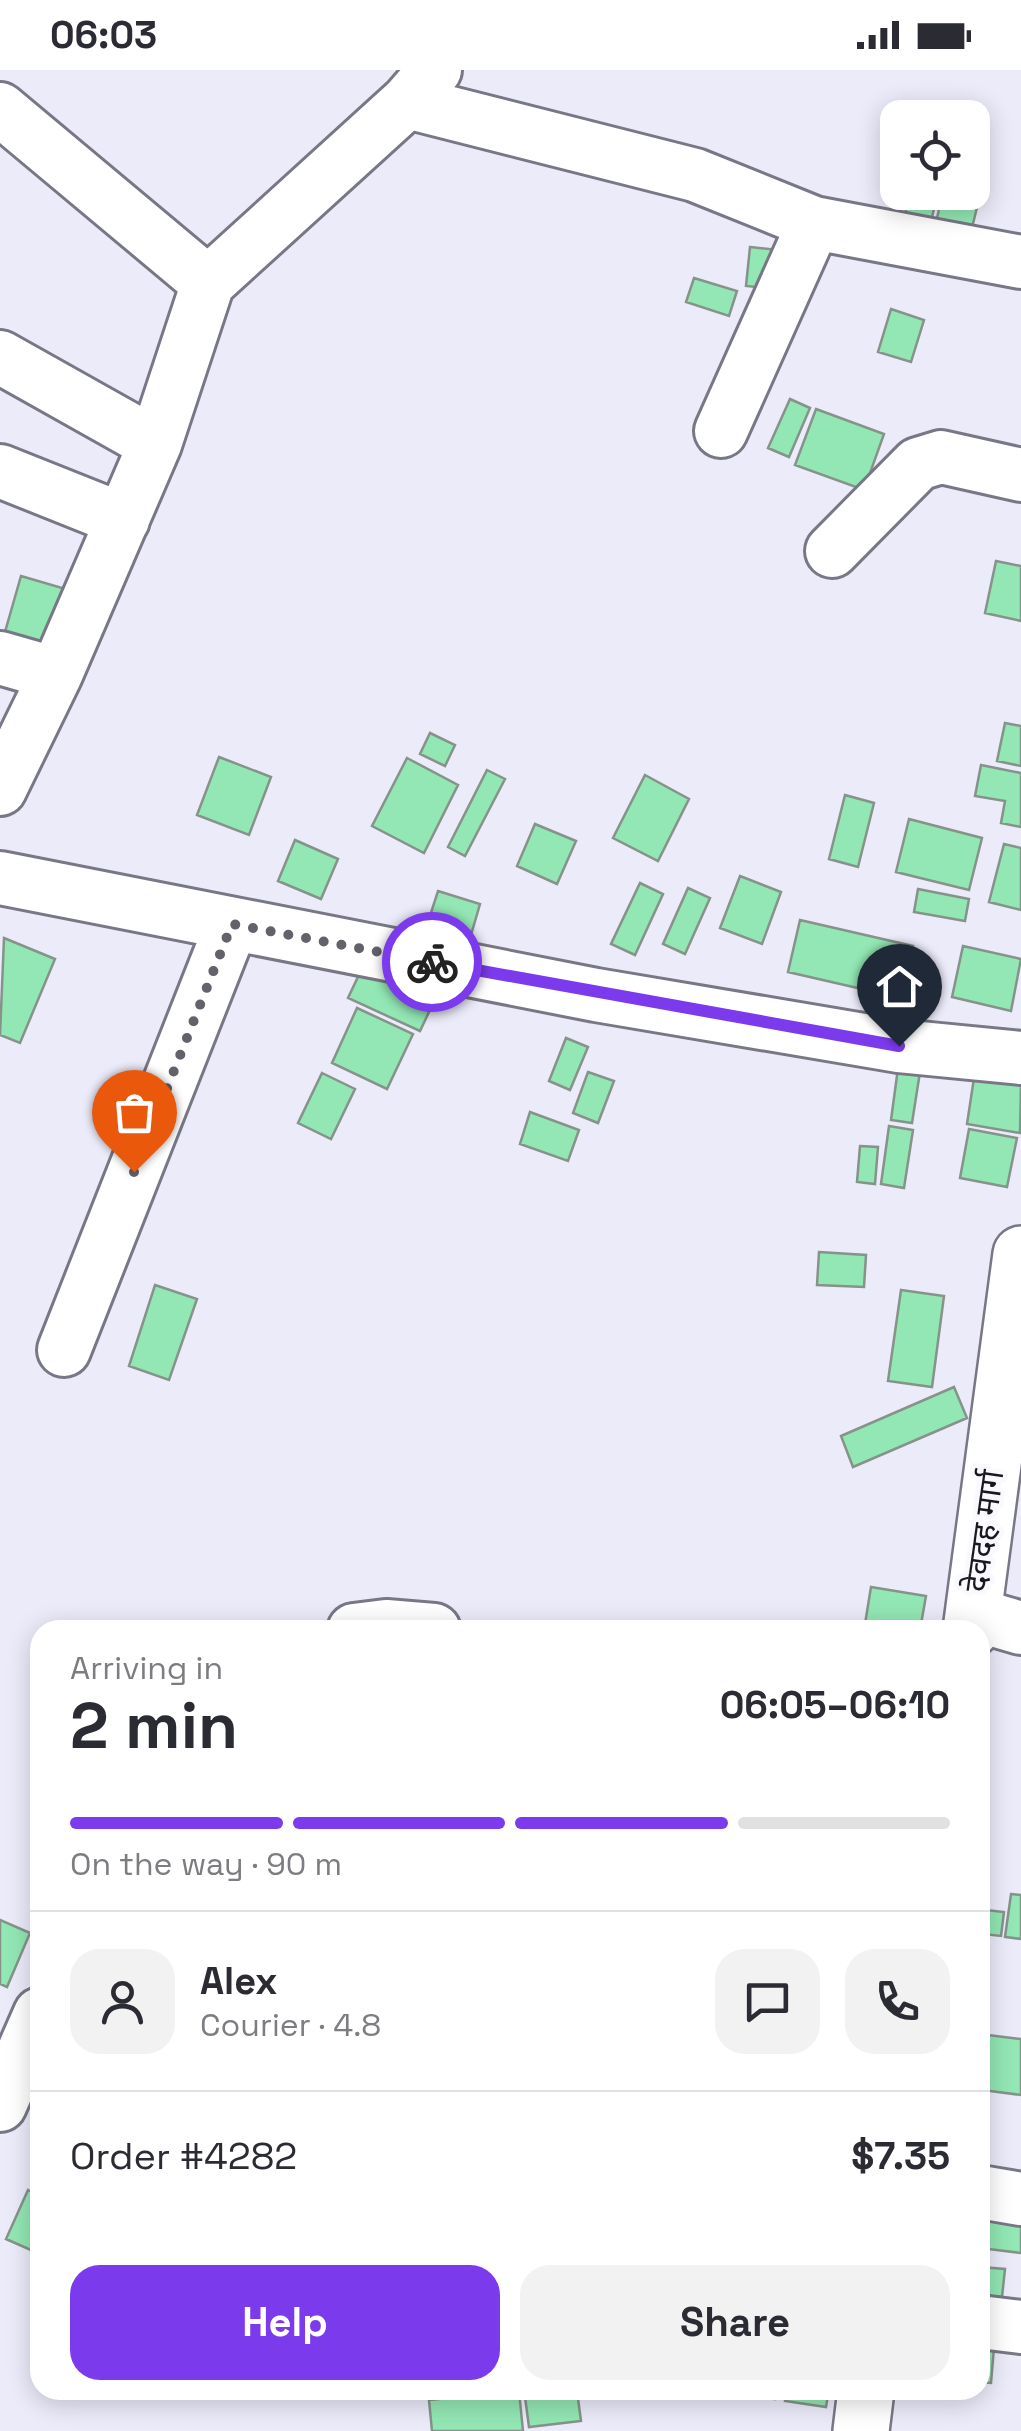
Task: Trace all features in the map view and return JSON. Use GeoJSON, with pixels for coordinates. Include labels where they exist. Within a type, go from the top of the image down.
{"type":"FeatureCollection","features":[{"type":"Feature","properties":{"kind":"main road","name":"देवदह मार्ग"},"geometry":{"type":"LineString","coordinates":[[988,1620],[1021,1254]]}},
{"type":"Feature","properties":{"kind":"main road"},"geometry":{"type":"LineString","coordinates":[[860,2431],[865,2400]]}},
{"type":"Feature","properties":{"kind":"street"},"geometry":{"type":"LineString","coordinates":[[0,789],[56,674],[155,444],[208,283],[421,86],[695,176],[814,223],[1021,262]]}},
{"type":"Feature","properties":{"kind":"street"},"geometry":{"type":"LineString","coordinates":[[0,109],[208,283]]}},
{"type":"Feature","properties":{"kind":"street"},"geometry":{"type":"LineString","coordinates":[[722,431],[814,223]]}},
{"type":"Feature","properties":{"kind":"street"},"geometry":{"type":"LineString","coordinates":[[0,357],[155,444]]}},
{"type":"Feature","properties":{"kind":"street"},"geometry":{"type":"LineString","coordinates":[[832,551],[918,464],[929,458],[941,456],[1021,476]]}},
{"type":"Feature","properties":{"kind":"street"},"geometry":{"type":"LineString","coordinates":[[0,471],[123,520]]}},
{"type":"Feature","properties":{"kind":"street"},"geometry":{"type":"LineString","coordinates":[[0,658],[56,674]]}},
{"type":"Feature","properties":{"kind":"street"},"geometry":{"type":"LineString","coordinates":[[4,889],[232,924],[596,995],[899,1046],[1021,1058]]}},
{"type":"Feature","properties":{"kind":"street"},"geometry":{"type":"LineString","coordinates":[[64,1350],[232,924]]}},
{"type":"Feature","properties":{"kind":"street"},"geometry":{"type":"LineString","coordinates":[[0,2106],[30,2037]]}},
{"type":"Feature","properties":{"kind":"street"},"geometry":{"type":"LineString","coordinates":[[990,2194],[1021,2199]]}},
{"type":"Feature","properties":{"kind":"street"},"geometry":{"type":"LineString","coordinates":[[990,2323],[1021,2327]]}},
{"type":"Feature","properties":{"kind":"building"},"geometry":{"type":"Polygon","coordinates":[[[906,210],[934,210],[928,234],[902,227],[906,210]]]}},
{"type":"Feature","properties":{"kind":"building"},"geometry":{"type":"Polygon","coordinates":[[[939,210],[976,210],[969,240],[934,231],[939,210]]]}},
{"type":"Feature","properties":{"kind":"building"},"geometry":{"type":"Polygon","coordinates":[[[750,247],[779,250],[775,289],[746,286],[750,247]]]}},
{"type":"Feature","properties":{"kind":"building"},"geometry":{"type":"Polygon","coordinates":[[[694,278],[737,291],[729,316],[686,302],[694,278]]]}},
{"type":"Feature","properties":{"kind":"building"},"geometry":{"type":"Polygon","coordinates":[[[891,309],[924,320],[911,362],[878,352],[891,309]]]}},
{"type":"Feature","properties":{"kind":"building"},"geometry":{"type":"Polygon","coordinates":[[[790,399],[810,408],[789,457],[768,448],[790,399]]]}},
{"type":"Feature","properties":{"kind":"building"},"geometry":{"type":"Polygon","coordinates":[[[816,409],[884,434],[864,490],[795,465],[816,409]]]}},
{"type":"Feature","properties":{"kind":"building"},"geometry":{"type":"Polygon","coordinates":[[[996,561],[1021,566],[1021,621],[985,613],[996,561]]]}},
{"type":"Feature","properties":{"kind":"building"},"geometry":{"type":"Polygon","coordinates":[[[21,576],[76,592],[59,649],[5,632],[21,576]]]}},
{"type":"Feature","properties":{"kind":"building"},"geometry":{"type":"Polygon","coordinates":[[[1005,723],[1021,726],[1021,766],[997,761],[1005,723]]]}},
{"type":"Feature","properties":{"kind":"building"},"geometry":{"type":"Polygon","coordinates":[[[430,733],[455,745],[445,766],[420,754],[430,733]]]}},
{"type":"Feature","properties":{"kind":"building"},"geometry":{"type":"Polygon","coordinates":[[[219,757],[271,777],[249,835],[197,815],[219,757]]]}},
{"type":"Feature","properties":{"kind":"building"},"geometry":{"type":"Polygon","coordinates":[[[407,758],[458,785],[424,853],[372,826],[407,758]]]}},
{"type":"Feature","properties":{"kind":"building"},"geometry":{"type":"Polygon","coordinates":[[[981,765],[1021,773],[1021,827],[1001,823],[1005,801],[975,796],[981,765]]]}},
{"type":"Feature","properties":{"kind":"building"},"geometry":{"type":"Polygon","coordinates":[[[487,770],[505,779],[465,856],[448,847],[487,770]]]}},
{"type":"Feature","properties":{"kind":"building"},"geometry":{"type":"Polygon","coordinates":[[[645,775],[689,799],[658,861],[613,838],[645,775]]]}},
{"type":"Feature","properties":{"kind":"building"},"geometry":{"type":"Polygon","coordinates":[[[845,795],[874,803],[858,867],[829,859],[845,795]]]}},
{"type":"Feature","properties":{"kind":"building"},"geometry":{"type":"Polygon","coordinates":[[[909,819],[982,838],[969,890],[896,872],[909,819]]]}},
{"type":"Feature","properties":{"kind":"building"},"geometry":{"type":"Polygon","coordinates":[[[535,824],[576,841],[557,884],[517,866],[535,824]]]}},
{"type":"Feature","properties":{"kind":"building"},"geometry":{"type":"Polygon","coordinates":[[[295,840],[338,859],[321,899],[278,881],[295,840]]]}},
{"type":"Feature","properties":{"kind":"building"},"geometry":{"type":"Polygon","coordinates":[[[1004,844],[1021,848],[1021,910],[989,902],[1004,844]]]}},
{"type":"Feature","properties":{"kind":"building"},"geometry":{"type":"Polygon","coordinates":[[[740,876],[781,892],[762,944],[720,928],[740,876]]]}},
{"type":"Feature","properties":{"kind":"building"},"geometry":{"type":"Polygon","coordinates":[[[640,883],[663,894],[635,955],[611,944],[640,883]]]}},
{"type":"Feature","properties":{"kind":"building"},"geometry":{"type":"Polygon","coordinates":[[[688,888],[710,898],[685,954],[663,944],[688,888]]]}},
{"type":"Feature","properties":{"kind":"building"},"geometry":{"type":"Polygon","coordinates":[[[918,889],[969,899],[965,921],[914,912],[918,889]]]}},
{"type":"Feature","properties":{"kind":"building"},"geometry":{"type":"Polygon","coordinates":[[[438,891],[480,904],[471,935],[428,922],[438,891]]]}},
{"type":"Feature","properties":{"kind":"building"},"geometry":{"type":"Polygon","coordinates":[[[800,920],[913,946],[901,998],[788,972],[800,920]]]}},
{"type":"Feature","properties":{"kind":"building"},"geometry":{"type":"Polygon","coordinates":[[[4,938],[55,959],[20,1043],[0,1035],[4,938]]]}},
{"type":"Feature","properties":{"kind":"building"},"geometry":{"type":"Polygon","coordinates":[[[963,946],[1021,959],[1011,1011],[952,997],[963,946]]]}},
{"type":"Feature","properties":{"kind":"building"},"geometry":{"type":"Polygon","coordinates":[[[366,960],[438,993],[420,1031],[348,998],[366,960]]]}},
{"type":"Feature","properties":{"kind":"building"},"geometry":{"type":"Polygon","coordinates":[[[357,1008],[413,1034],[387,1089],[332,1063],[357,1008]]]}},
{"type":"Feature","properties":{"kind":"building"},"geometry":{"type":"Polygon","coordinates":[[[566,1038],[588,1047],[570,1090],[549,1081],[566,1038]]]}},
{"type":"Feature","properties":{"kind":"building"},"geometry":{"type":"Polygon","coordinates":[[[898,1068],[920,1072],[912,1123],[891,1120],[898,1068]]]}},
{"type":"Feature","properties":{"kind":"building"},"geometry":{"type":"Polygon","coordinates":[[[588,1072],[614,1081],[598,1123],[573,1113],[588,1072]]]}},
{"type":"Feature","properties":{"kind":"building"},"geometry":{"type":"Polygon","coordinates":[[[322,1073],[355,1089],[331,1139],[298,1123],[322,1073]]]}},
{"type":"Feature","properties":{"kind":"building"},"geometry":{"type":"Polygon","coordinates":[[[974,1078],[1021,1085],[1020,1133],[967,1124],[974,1078]]]}},
{"type":"Feature","properties":{"kind":"building"},"geometry":{"type":"Polygon","coordinates":[[[530,1112],[579,1130],[568,1161],[520,1144],[530,1112]]]}},
{"type":"Feature","properties":{"kind":"building"},"geometry":{"type":"Polygon","coordinates":[[[889,1126],[913,1130],[904,1188],[881,1184],[889,1126]]]}},
{"type":"Feature","properties":{"kind":"building"},"geometry":{"type":"Polygon","coordinates":[[[969,1129],[1017,1138],[1007,1187],[960,1178],[969,1129]]]}},
{"type":"Feature","properties":{"kind":"building"},"geometry":{"type":"Polygon","coordinates":[[[860,1146],[878,1147],[875,1184],[857,1182],[860,1146]]]}},
{"type":"Feature","properties":{"kind":"building"},"geometry":{"type":"Polygon","coordinates":[[[819,1252],[866,1255],[864,1287],[817,1285],[819,1252]]]}},
{"type":"Feature","properties":{"kind":"building"},"geometry":{"type":"Polygon","coordinates":[[[155,1285],[197,1299],[169,1380],[129,1366],[155,1285]]]}},
{"type":"Feature","properties":{"kind":"building"},"geometry":{"type":"Polygon","coordinates":[[[901,1290],[944,1296],[932,1387],[888,1381],[901,1290]]]}},
{"type":"Feature","properties":{"kind":"building"},"geometry":{"type":"Polygon","coordinates":[[[954,1387],[967,1418],[853,1467],[841,1436],[954,1387]]]}},
{"type":"Feature","properties":{"kind":"building"},"geometry":{"type":"Polygon","coordinates":[[[871,1587],[926,1596],[922,1620],[866,1620],[871,1587]]]}},
{"type":"Feature","properties":{"kind":"building"},"geometry":{"type":"Polygon","coordinates":[[[1011,1894],[1021,1895],[1021,1939],[1005,1937],[1011,1894]]]}},
{"type":"Feature","properties":{"kind":"building"},"geometry":{"type":"Polygon","coordinates":[[[990,1910],[1004,1912],[1001,1936],[990,1935],[990,1910]]]}},
{"type":"Feature","properties":{"kind":"building"},"geometry":{"type":"Polygon","coordinates":[[[0,1920],[30,1933],[7,1987],[0,1984],[0,1920]]]}},
{"type":"Feature","properties":{"kind":"building"},"geometry":{"type":"Polygon","coordinates":[[[990,2035],[1021,2039],[1021,2095],[990,2091],[990,2035]]]}},
{"type":"Feature","properties":{"kind":"building"},"geometry":{"type":"Polygon","coordinates":[[[28,2190],[30,2250],[6,2239],[28,2190]]]}},
{"type":"Feature","properties":{"kind":"building"},"geometry":{"type":"Polygon","coordinates":[[[990,2203],[1021,2206],[1021,2253],[990,2249],[990,2203]]]}},
{"type":"Feature","properties":{"kind":"building"},"geometry":{"type":"Polygon","coordinates":[[[990,2268],[1005,2269],[1002,2297],[990,2296],[990,2268]]]}},
{"type":"Feature","properties":{"kind":"building"},"geometry":{"type":"Polygon","coordinates":[[[990,2336],[995,2336],[990,2383],[990,2336]]]}},
{"type":"Feature","properties":{"kind":"building"},"geometry":{"type":"Polygon","coordinates":[[[429,2400],[520,2400],[523,2431],[432,2431],[429,2400]]]}},
{"type":"Feature","properties":{"kind":"building"},"geometry":{"type":"Polygon","coordinates":[[[525,2400],[578,2400],[581,2421],[529,2427],[525,2400]]]}},
{"type":"Feature","properties":{"kind":"building"},"geometry":{"type":"Polygon","coordinates":[[[785,2400],[827,2400],[826,2407],[785,2400]]]}},
{"type":"Feature","properties":{"kind":"way so far"},"geometry":{"type":"LineString","coordinates":[[134,1172],[232,924],[432,962]]}},
{"type":"Feature","properties":{"kind":"route"},"geometry":{"type":"LineString","coordinates":[[432,962],[596,995],[899,1046]]}}]}
